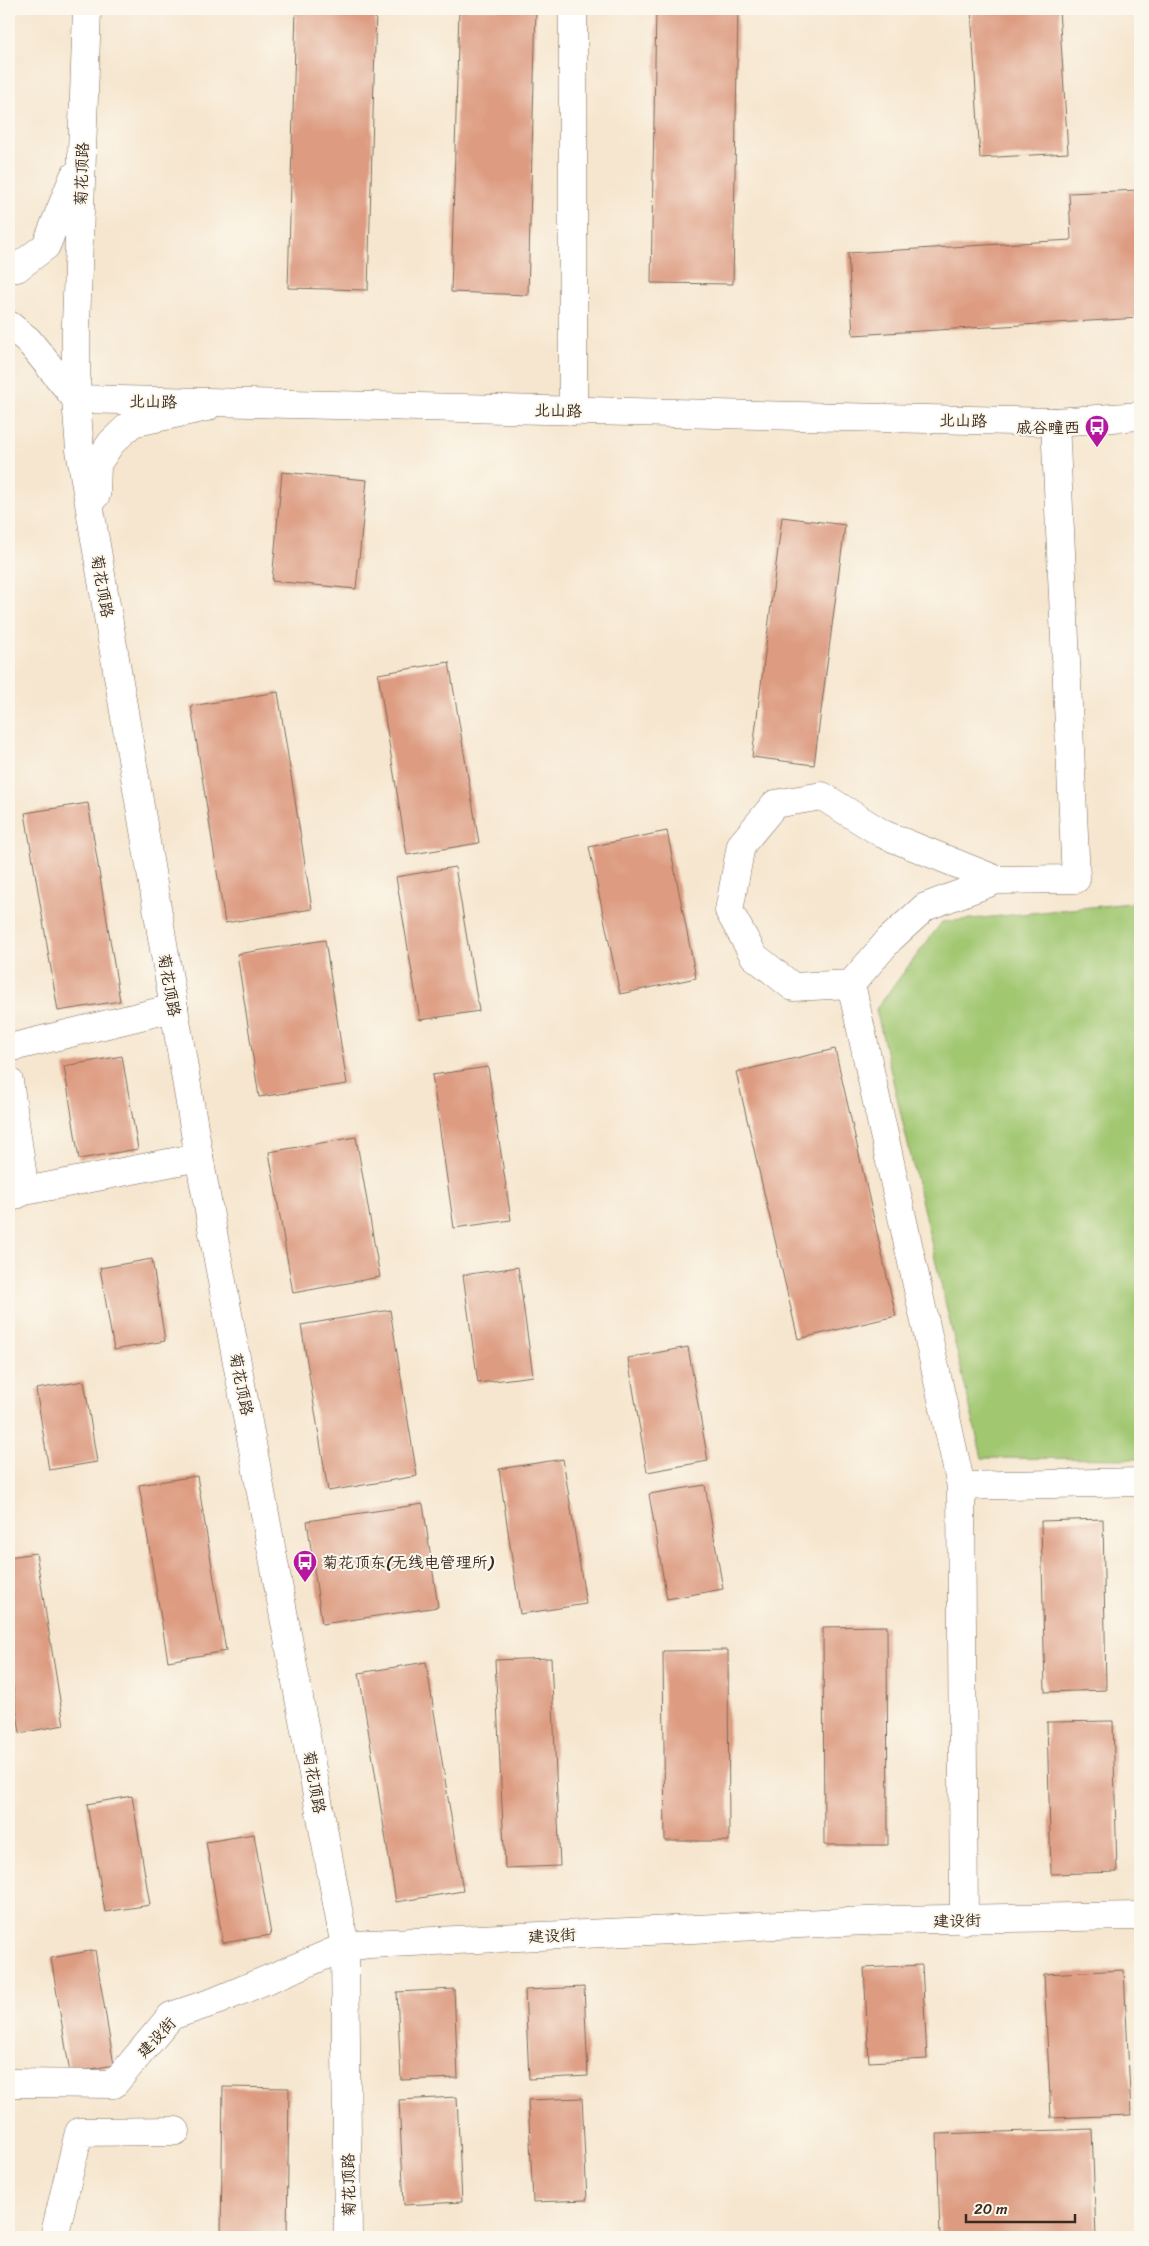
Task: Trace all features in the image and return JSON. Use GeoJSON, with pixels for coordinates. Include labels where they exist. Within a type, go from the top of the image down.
{"type":"FeatureCollection","features":[{"type":"Feature","properties":{"kind":"street","name":"菊花顶路"},"geometry":{"type":"LineString","coordinates":[[87,9],[76,325],[76,399],[80,450],[199,1157],[345,1947],[348,2237]]}},
{"type":"Feature","properties":{"kind":"street"},"geometry":{"type":"LineString","coordinates":[[573,9],[573,411]]}},
{"type":"Feature","properties":{"kind":"street"},"geometry":{"type":"LineString","coordinates":[[9,269],[17,268],[46,246],[82,158]]}},
{"type":"Feature","properties":{"kind":"street"},"geometry":{"type":"LineString","coordinates":[[9,325],[28,340],[76,399]]}},
{"type":"Feature","properties":{"kind":"street","name":"北山路"},"geometry":{"type":"LineString","coordinates":[[76,399],[1055,422],[1140,416]]}},
{"type":"Feature","properties":{"kind":"street"},"geometry":{"type":"LineString","coordinates":[[94,534],[97,464],[111,443],[132,423],[226,402]]}},
{"type":"Feature","properties":{"kind":"street"},"geometry":{"type":"LineString","coordinates":[[997,880],[883,834],[822,796],[775,804],[741,845],[729,911],[754,956],[793,987],[851,984],[890,939],[925,907],[997,880],[1076,879],[1055,422]]}},
{"type":"Feature","properties":{"kind":"street"},"geometry":{"type":"LineString","coordinates":[[851,984],[961,1486],[964,1920]]}},
{"type":"Feature","properties":{"kind":"street"},"geometry":{"type":"LineString","coordinates":[[9,1048],[174,1008]]}},
{"type":"Feature","properties":{"kind":"street"},"geometry":{"type":"LineString","coordinates":[[9,1081],[17,1195],[199,1157]]}},
{"type":"Feature","properties":{"kind":"street"},"geometry":{"type":"LineString","coordinates":[[961,1486],[1140,1482]]}},
{"type":"Feature","properties":{"kind":"street","name":"建设街"},"geometry":{"type":"LineString","coordinates":[[9,2083],[114,2084],[171,2016],[216,2001],[345,1947],[370,1944],[878,1921],[1140,1916]]}},
{"type":"Feature","properties":{"kind":"street"},"geometry":{"type":"LineString","coordinates":[[54,2237],[79,2132],[176,2131]]}},
{"type":"Feature","properties":{"kind":"green space"},"geometry":{"type":"Polygon","coordinates":[[[1140,902],[1140,1459],[982,1458],[876,1009],[942,922],[1140,902]]]}},
{"type":"Feature","properties":{"kind":"building"},"geometry":{"type":"Polygon","coordinates":[[[296,9],[376,9],[368,290],[288,288],[296,9]]]}},
{"type":"Feature","properties":{"kind":"building"},"geometry":{"type":"Polygon","coordinates":[[[459,9],[536,9],[528,295],[451,292],[459,9]]]}},
{"type":"Feature","properties":{"kind":"building"},"geometry":{"type":"Polygon","coordinates":[[[656,9],[738,9],[733,284],[651,283],[656,9]]]}},
{"type":"Feature","properties":{"kind":"building"},"geometry":{"type":"Polygon","coordinates":[[[971,9],[1059,9],[1068,153],[980,158],[971,9]]]}},
{"type":"Feature","properties":{"kind":"building"},"geometry":{"type":"Polygon","coordinates":[[[1140,190],[1140,318],[853,335],[848,253],[1071,240],[1069,193],[1140,190]]]}},
{"type":"Feature","properties":{"kind":"building"},"geometry":{"type":"Polygon","coordinates":[[[282,472],[367,480],[356,589],[272,581],[282,472]]]}},
{"type":"Feature","properties":{"kind":"building"},"geometry":{"type":"Polygon","coordinates":[[[782,517],[845,525],[814,765],[752,757],[782,517]]]}},
{"type":"Feature","properties":{"kind":"building"},"geometry":{"type":"Polygon","coordinates":[[[449,662],[479,843],[407,855],[378,674],[449,662]]]}},
{"type":"Feature","properties":{"kind":"building"},"geometry":{"type":"Polygon","coordinates":[[[278,692],[312,909],[225,923],[191,706],[278,692]]]}},
{"type":"Feature","properties":{"kind":"building"},"geometry":{"type":"Polygon","coordinates":[[[88,803],[120,1001],[58,1011],[25,813],[88,803]]]}},
{"type":"Feature","properties":{"kind":"building"},"geometry":{"type":"Polygon","coordinates":[[[667,831],[696,978],[620,994],[589,847],[667,831]]]}},
{"type":"Feature","properties":{"kind":"building"},"geometry":{"type":"Polygon","coordinates":[[[455,867],[479,1011],[420,1020],[396,877],[455,867]]]}},
{"type":"Feature","properties":{"kind":"building"},"geometry":{"type":"Polygon","coordinates":[[[325,940],[347,1084],[259,1097],[237,954],[325,940]]]}},
{"type":"Feature","properties":{"kind":"building"},"geometry":{"type":"Polygon","coordinates":[[[835,1049],[896,1316],[798,1339],[736,1072],[835,1049]]]}},
{"type":"Feature","properties":{"kind":"building"},"geometry":{"type":"Polygon","coordinates":[[[122,1056],[138,1149],[79,1159],[64,1066],[122,1056]]]}},
{"type":"Feature","properties":{"kind":"building"},"geometry":{"type":"Polygon","coordinates":[[[488,1067],[511,1220],[454,1228],[432,1075],[488,1067]]]}},
{"type":"Feature","properties":{"kind":"building"},"geometry":{"type":"Polygon","coordinates":[[[356,1137],[380,1277],[293,1293],[269,1152],[356,1137]]]}},
{"type":"Feature","properties":{"kind":"building"},"geometry":{"type":"Polygon","coordinates":[[[152,1259],[165,1341],[114,1350],[100,1268],[152,1259]]]}},
{"type":"Feature","properties":{"kind":"building"},"geometry":{"type":"Polygon","coordinates":[[[518,1267],[533,1376],[478,1383],[463,1275],[518,1267]]]}},
{"type":"Feature","properties":{"kind":"building"},"geometry":{"type":"Polygon","coordinates":[[[390,1310],[417,1476],[328,1491],[301,1325],[390,1310]]]}},
{"type":"Feature","properties":{"kind":"building"},"geometry":{"type":"Polygon","coordinates":[[[688,1347],[708,1461],[647,1472],[628,1358],[688,1347]]]}},
{"type":"Feature","properties":{"kind":"building"},"geometry":{"type":"Polygon","coordinates":[[[84,1381],[97,1462],[49,1470],[36,1389],[84,1381]]]}},
{"type":"Feature","properties":{"kind":"building"},"geometry":{"type":"Polygon","coordinates":[[[563,1459],[586,1604],[520,1614],[499,1469],[563,1459]]]}},
{"type":"Feature","properties":{"kind":"building"},"geometry":{"type":"Polygon","coordinates":[[[197,1476],[226,1651],[168,1661],[139,1485],[197,1476]]]}},
{"type":"Feature","properties":{"kind":"building"},"geometry":{"type":"Polygon","coordinates":[[[705,1485],[723,1589],[667,1599],[649,1494],[705,1485]]]}},
{"type":"Feature","properties":{"kind":"building"},"geometry":{"type":"Polygon","coordinates":[[[423,1504],[438,1607],[322,1624],[307,1521],[423,1504]]]}},
{"type":"Feature","properties":{"kind":"building"},"geometry":{"type":"Polygon","coordinates":[[[1103,1519],[1106,1690],[1045,1692],[1041,1521],[1103,1519]]]}},
{"type":"Feature","properties":{"kind":"building"},"geometry":{"type":"Polygon","coordinates":[[[36,1553],[64,1725],[20,1733],[9,1663],[9,1557],[36,1553]]]}},
{"type":"Feature","properties":{"kind":"building"},"geometry":{"type":"Polygon","coordinates":[[[887,1626],[888,1845],[824,1845],[823,1627],[887,1626]]]}},
{"type":"Feature","properties":{"kind":"building"},"geometry":{"type":"Polygon","coordinates":[[[728,1650],[729,1841],[665,1841],[663,1651],[728,1650]]]}},
{"type":"Feature","properties":{"kind":"building"},"geometry":{"type":"Polygon","coordinates":[[[551,1658],[560,1866],[505,1868],[495,1660],[551,1658]]]}},
{"type":"Feature","properties":{"kind":"building"},"geometry":{"type":"Polygon","coordinates":[[[426,1662],[463,1891],[396,1902],[359,1673],[426,1662]]]}},
{"type":"Feature","properties":{"kind":"building"},"geometry":{"type":"Polygon","coordinates":[[[1113,1721],[1117,1872],[1051,1874],[1047,1722],[1113,1721]]]}},
{"type":"Feature","properties":{"kind":"building"},"geometry":{"type":"Polygon","coordinates":[[[132,1796],[150,1905],[105,1912],[87,1804],[132,1796]]]}},
{"type":"Feature","properties":{"kind":"building"},"geometry":{"type":"Polygon","coordinates":[[[254,1834],[271,1935],[223,1943],[206,1842],[254,1834]]]}},
{"type":"Feature","properties":{"kind":"building"},"geometry":{"type":"Polygon","coordinates":[[[95,1950],[114,2065],[70,2073],[51,1958],[95,1950]]]}},
{"type":"Feature","properties":{"kind":"building"},"geometry":{"type":"Polygon","coordinates":[[[922,1965],[927,2059],[869,2062],[864,1968],[922,1965]]]}},
{"type":"Feature","properties":{"kind":"building"},"geometry":{"type":"Polygon","coordinates":[[[1124,1970],[1131,2115],[1051,2118],[1044,1974],[1124,1970]]]}},
{"type":"Feature","properties":{"kind":"building"},"geometry":{"type":"Polygon","coordinates":[[[584,1987],[588,2076],[529,2079],[525,1990],[584,1987]]]}},
{"type":"Feature","properties":{"kind":"building"},"geometry":{"type":"Polygon","coordinates":[[[454,1989],[458,2078],[401,2080],[397,1992],[454,1989]]]}},
{"type":"Feature","properties":{"kind":"building"},"geometry":{"type":"Polygon","coordinates":[[[223,2087],[289,2088],[287,2237],[221,2237],[223,2087]]]}},
{"type":"Feature","properties":{"kind":"building"},"geometry":{"type":"Polygon","coordinates":[[[457,2097],[462,2202],[404,2205],[399,2100],[457,2097]]]}},
{"type":"Feature","properties":{"kind":"building"},"geometry":{"type":"Polygon","coordinates":[[[582,2098],[587,2200],[533,2202],[528,2100],[582,2098]]]}},
{"type":"Feature","properties":{"kind":"building"},"geometry":{"type":"Polygon","coordinates":[[[1092,2129],[1096,2237],[940,2237],[937,2134],[1092,2129]]]}},
{"type":"Feature","properties":{"kind":"place","name":"戚谷疃西"},"geometry":{"type":"Point","coordinates":[1097,448]}},
{"type":"Feature","properties":{"kind":"place","name":"菊花顶东(无线电管理所)"},"geometry":{"type":"Point","coordinates":[305,1583]}}]}
